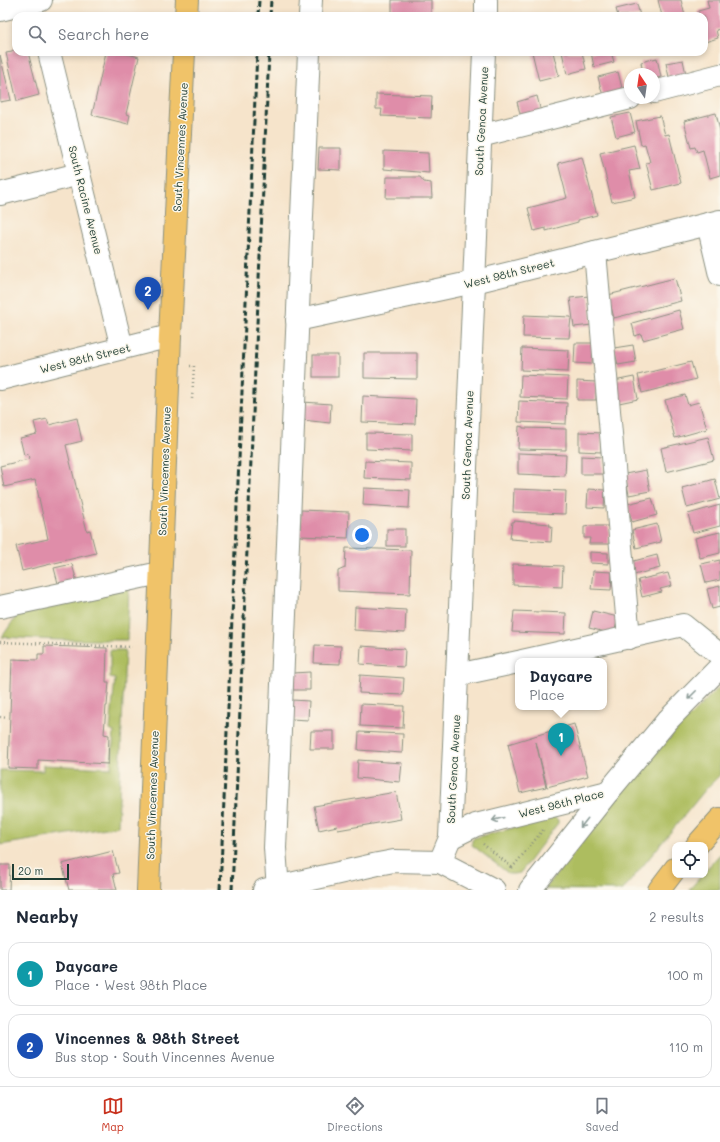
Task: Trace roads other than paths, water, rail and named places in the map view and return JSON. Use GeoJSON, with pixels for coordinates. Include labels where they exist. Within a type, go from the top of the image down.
{"type":"FeatureCollection","features":[{"type":"Feature","properties":{"kind":"main road"},"geometry":{"type":"LineString","coordinates":[[186,12],[187,0]]}},
{"type":"Feature","properties":{"kind":"main road","name":"South Vincennes Avenue"},"geometry":{"type":"LineString","coordinates":[[148,890],[170,336],[184,56]]}},
{"type":"Feature","properties":{"kind":"main road"},"geometry":{"type":"LineString","coordinates":[[699,842],[720,819]]}},
{"type":"Feature","properties":{"kind":"main road"},"geometry":{"type":"LineString","coordinates":[[659,890],[672,873]]}},
{"type":"Feature","properties":{"kind":"street"},"geometry":{"type":"LineString","coordinates":[[310,12],[311,0]]}},
{"type":"Feature","properties":{"kind":"street"},"geometry":{"type":"LineString","coordinates":[[0,10],[39,6]]}},
{"type":"Feature","properties":{"kind":"street","name":"South Racine Avenue"},"geometry":{"type":"LineString","coordinates":[[50,56],[122,348]]}},
{"type":"Feature","properties":{"kind":"street"},"geometry":{"type":"LineString","coordinates":[[309,56],[273,889],[378,864],[394,862],[440,862],[494,890]]}},
{"type":"Feature","properties":{"kind":"street","name":"South Genoa Avenue"},"geometry":{"type":"LineString","coordinates":[[450,838],[484,56]]}},
{"type":"Feature","properties":{"kind":"street"},"geometry":{"type":"LineString","coordinates":[[660,90],[720,75]]}},
{"type":"Feature","properties":{"kind":"street"},"geometry":{"type":"LineString","coordinates":[[480,136],[624,100]]}},
{"type":"Feature","properties":{"kind":"street"},"geometry":{"type":"LineString","coordinates":[[0,194],[79,174]]}},
{"type":"Feature","properties":{"kind":"street"},"geometry":{"type":"LineString","coordinates":[[714,223],[720,275]]}},
{"type":"Feature","properties":{"kind":"street","name":"West 98th Street"},"geometry":{"type":"LineString","coordinates":[[297,320],[474,282],[714,223]]}},
{"type":"Feature","properties":{"kind":"street"},"geometry":{"type":"LineString","coordinates":[[595,252],[629,638]]}},
{"type":"Feature","properties":{"kind":"street","name":"West 98th Street"},"geometry":{"type":"LineString","coordinates":[[0,380],[170,336]]}},
{"type":"Feature","properties":{"kind":"street"},"geometry":{"type":"LineString","coordinates":[[0,608],[160,572]]}},
{"type":"Feature","properties":{"kind":"street"},"geometry":{"type":"LineString","coordinates":[[536,658],[683,625],[720,655]]}},
{"type":"Feature","properties":{"kind":"street"},"geometry":{"type":"LineString","coordinates":[[457,675],[515,663]]}},
{"type":"Feature","properties":{"kind":"street","name":"West 98th Place"},"geometry":{"type":"LineString","coordinates":[[450,838],[476,825],[608,792],[667,721],[720,668]]}},
{"type":"Feature","properties":{"kind":"street"},"geometry":{"type":"LineString","coordinates":[[530,890],[608,792]]}},
{"type":"Feature","properties":{"kind":"street"},"geometry":{"type":"LineString","coordinates":[[440,862],[450,838]]}},
{"type":"Feature","properties":{"kind":"railway"},"geometry":{"type":"LineString","coordinates":[[258,12],[259,0]]}},
{"type":"Feature","properties":{"kind":"railway"},"geometry":{"type":"LineString","coordinates":[[270,12],[271,0]]}},
{"type":"Feature","properties":{"kind":"railway"},"geometry":{"type":"LineString","coordinates":[[220,890],[257,56]]}},
{"type":"Feature","properties":{"kind":"railway"},"geometry":{"type":"LineString","coordinates":[[232,890],[269,56]]}},
{"type":"Feature","properties":{"kind":"place","name":"Vincennes & 98th Street"},"geometry":{"type":"Point","coordinates":[148,310]}},
{"type":"Feature","properties":{"kind":"place","name":"Daycare"},"geometry":{"type":"Point","coordinates":[561,756]}}]}
